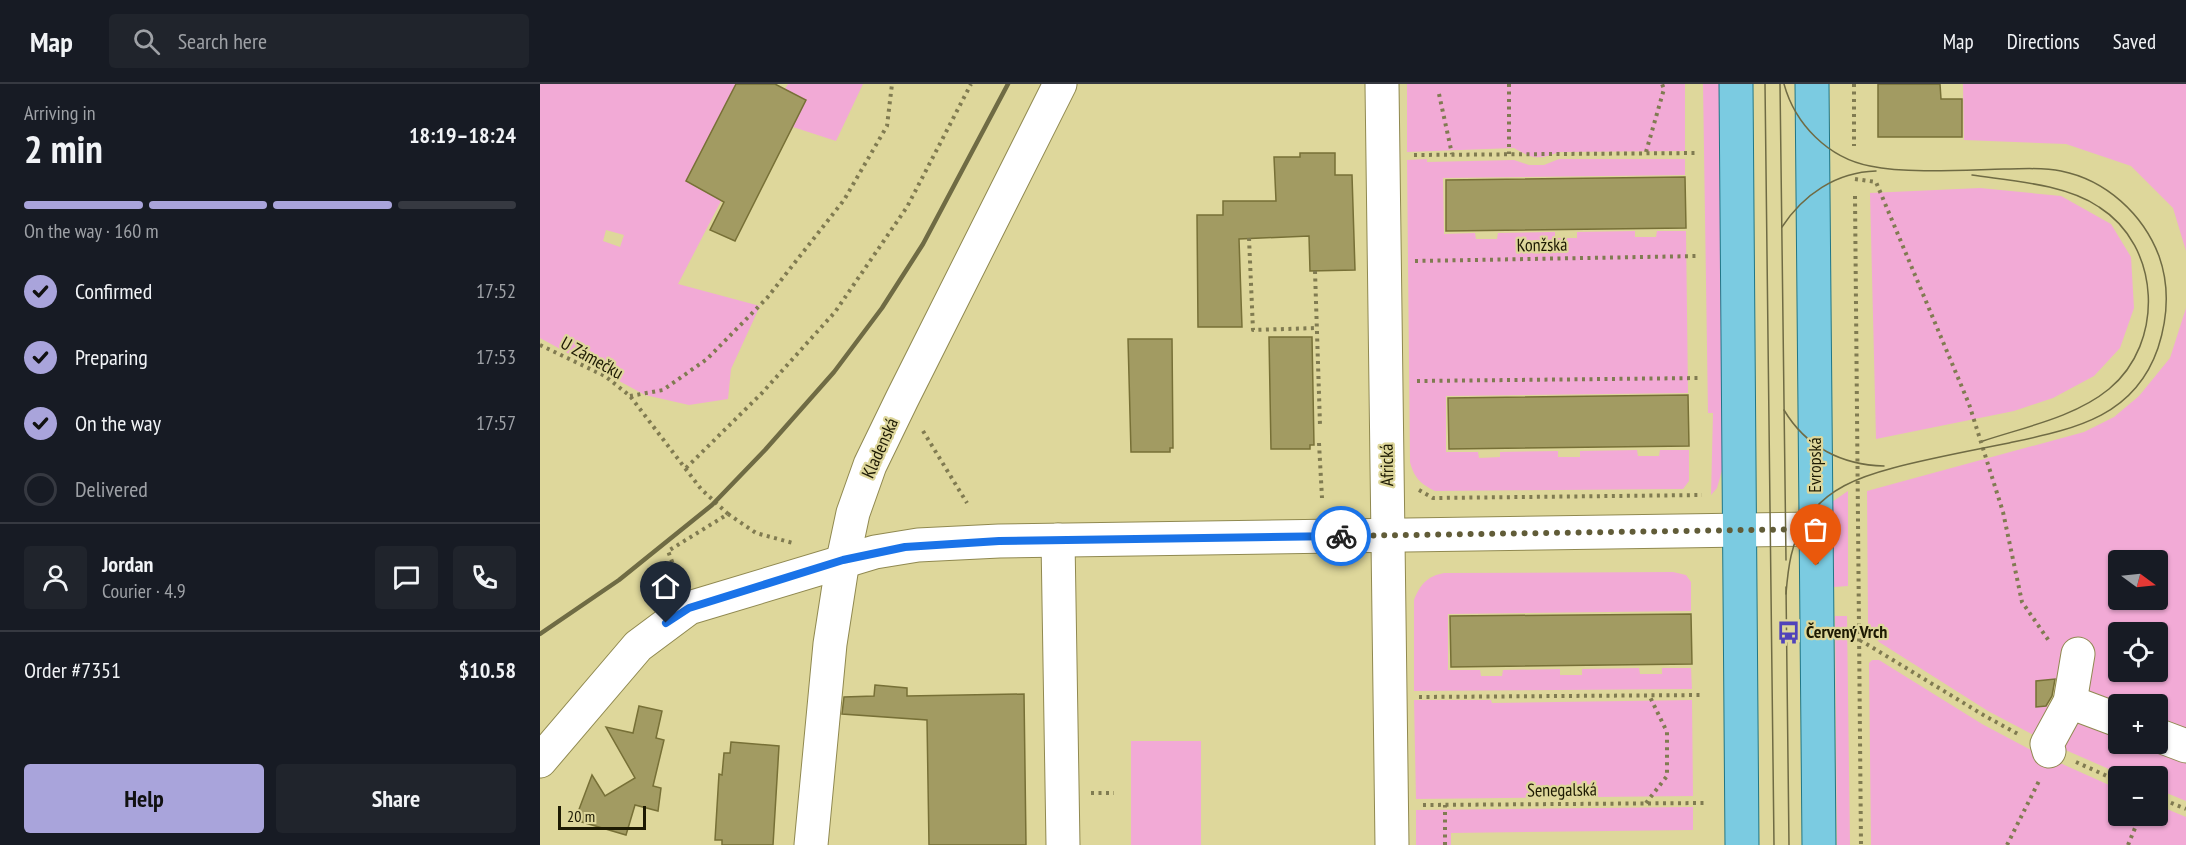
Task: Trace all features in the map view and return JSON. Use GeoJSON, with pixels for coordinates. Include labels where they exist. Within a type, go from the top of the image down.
{"type":"FeatureCollection","features":[{"type":"Feature","properties":{"kind":"main road"},"geometry":{"type":"LineString","coordinates":[[1736,84],[1742,845]]}},
{"type":"Feature","properties":{"kind":"main road","name":"Evropská"},"geometry":{"type":"LineString","coordinates":[[1812,84],[1819,845]]}},
{"type":"Feature","properties":{"kind":"street","name":"Kladenská"},"geometry":{"type":"LineString","coordinates":[[811,845],[830,653],[843,560],[853,513],[870,465],[1060,84]]}},
{"type":"Feature","properties":{"kind":"street","name":"Africká"},"geometry":{"type":"LineString","coordinates":[[1382,84],[1392,845]]}},
{"type":"Feature","properties":{"kind":"street"},"geometry":{"type":"LineString","coordinates":[[540,761],[638,646],[689,608],[874,552],[918,545],[1058,540],[1816,529]]}},
{"type":"Feature","properties":{"kind":"street"},"geometry":{"type":"LineString","coordinates":[[1058,540],[1063,845]]}},
{"type":"Feature","properties":{"kind":"street"},"geometry":{"type":"LineString","coordinates":[[2051,751],[2047,744],[2074,678],[2108,710]]}},
{"type":"Feature","properties":{"kind":"street"},"geometry":{"type":"LineString","coordinates":[[2168,739],[2186,746]]}},
{"type":"Feature","properties":{"kind":"path"},"geometry":{"type":"LineString","coordinates":[[630,396],[663,390],[707,359],[767,298],[844,200],[871,154],[887,126],[892,84]]}},
{"type":"Feature","properties":{"kind":"path"},"geometry":{"type":"LineString","coordinates":[[686,468],[762,393],[835,312],[908,207],[971,84]]}},
{"type":"Feature","properties":{"kind":"path"},"geometry":{"type":"LineString","coordinates":[[1509,84],[1509,154]]}},
{"type":"Feature","properties":{"kind":"path"},"geometry":{"type":"LineString","coordinates":[[1646,153],[1664,89],[1662,84]]}},
{"type":"Feature","properties":{"kind":"path"},"geometry":{"type":"LineString","coordinates":[[1854,84],[1854,146]]}},
{"type":"Feature","properties":{"kind":"path"},"geometry":{"type":"LineString","coordinates":[[1439,94],[1452,154]]}},
{"type":"Feature","properties":{"kind":"path"},"geometry":{"type":"LineString","coordinates":[[1383,155],[1698,153]]}},
{"type":"Feature","properties":{"kind":"path"},"geometry":{"type":"LineString","coordinates":[[1855,179],[1876,182],[1969,404],[2003,512],[2022,602],[2074,678]]}},
{"type":"Feature","properties":{"kind":"path"},"geometry":{"type":"LineString","coordinates":[[1855,196],[1861,845]]}},
{"type":"Feature","properties":{"kind":"path"},"geometry":{"type":"LineString","coordinates":[[1249,238],[1253,330],[1317,328]]}},
{"type":"Feature","properties":{"kind":"path","name":"Konžská"},"geometry":{"type":"LineString","coordinates":[[1384,261],[1699,256]]}},
{"type":"Feature","properties":{"kind":"path"},"geometry":{"type":"LineString","coordinates":[[1315,271],[1320,425]]}},
{"type":"Feature","properties":{"kind":"path","name":"U Zámečku"},"geometry":{"type":"LineString","coordinates":[[540,345],[604,376],[630,396],[701,489],[728,514],[756,533],[800,545]]}},
{"type":"Feature","properties":{"kind":"path"},"geometry":{"type":"LineString","coordinates":[[1386,382],[1700,378]]}},
{"type":"Feature","properties":{"kind":"path"},"geometry":{"type":"LineString","coordinates":[[923,431],[967,503]]}},
{"type":"Feature","properties":{"kind":"path"},"geometry":{"type":"LineString","coordinates":[[1319,443],[1322,498]]}},
{"type":"Feature","properties":{"kind":"path"},"geometry":{"type":"LineString","coordinates":[[1415,484],[1419,490],[1433,498],[1702,495]]}},
{"type":"Feature","properties":{"kind":"path"},"geometry":{"type":"LineString","coordinates":[[689,608],[668,551],[728,514]]}},
{"type":"Feature","properties":{"kind":"path"},"geometry":{"type":"LineString","coordinates":[[1859,639],[1984,717],[2108,777]]}},
{"type":"Feature","properties":{"kind":"path"},"geometry":{"type":"LineString","coordinates":[[1646,803],[1667,776],[1667,732],[1649,695]]}},
{"type":"Feature","properties":{"kind":"path"},"geometry":{"type":"LineString","coordinates":[[1417,697],[1703,695]]}},
{"type":"Feature","properties":{"kind":"path"},"geometry":{"type":"LineString","coordinates":[[2007,845],[2051,751]]}},
{"type":"Feature","properties":{"kind":"path"},"geometry":{"type":"LineString","coordinates":[[2168,802],[2186,809]]}},
{"type":"Feature","properties":{"kind":"path","name":"Senegalská"},"geometry":{"type":"LineString","coordinates":[[1420,805],[1704,803]]}},
{"type":"Feature","properties":{"kind":"path"},"geometry":{"type":"LineString","coordinates":[[1445,805],[1445,845]]}},
{"type":"Feature","properties":{"kind":"path"},"geometry":{"type":"LineString","coordinates":[[2128,845],[2136,826]]}},
{"type":"Feature","properties":{"kind":"shaded area"},"geometry":{"type":"Polygon","coordinates":[[[540,84],[736,84],[686,181],[721,201],[678,284],[760,306],[731,369],[728,399],[689,405],[645,395],[540,338],[540,84]],[[606,230],[603,241],[620,247],[624,235],[606,230]]]}},
{"type":"Feature","properties":{"kind":"shaded area"},"geometry":{"type":"Polygon","coordinates":[[[788,84],[863,84],[836,141],[793,127],[806,100],[785,89],[788,84]]]}},
{"type":"Feature","properties":{"kind":"shaded area"},"geometry":{"type":"Polygon","coordinates":[[[1407,84],[1685,84],[1685,151],[1559,152],[1541,157],[1531,156],[1514,148],[1407,152],[1407,84]]]}},
{"type":"Feature","properties":{"kind":"shaded area"},"geometry":{"type":"Polygon","coordinates":[[[1703,84],[1719,84],[1723,467],[1717,488],[1711,495],[1713,413],[1708,413],[1703,84]]]}},
{"type":"Feature","properties":{"kind":"shaded area"},"geometry":{"type":"Polygon","coordinates":[[[1963,84],[2186,84],[2186,251],[2173,208],[2131,166],[2066,144],[1964,140],[1963,84]]]}},
{"type":"Feature","properties":{"kind":"shaded area"},"geometry":{"type":"Polygon","coordinates":[[[1427,159],[1427,162],[1514,160],[1529,165],[1544,165],[1559,159],[1685,159],[1685,175],[1443,178],[1444,234],[1475,233],[1476,239],[1497,239],[1498,233],[1555,232],[1555,238],[1577,238],[1577,232],[1635,231],[1635,237],[1656,237],[1657,231],[1686,231],[1688,393],[1446,396],[1446,452],[1478,452],[1479,458],[1500,457],[1500,452],[1558,451],[1558,457],[1580,457],[1580,451],[1637,450],[1638,456],[1659,456],[1660,450],[1689,450],[1689,481],[1683,489],[1435,491],[1416,476],[1410,462],[1407,160],[1427,159]]]}},
{"type":"Feature","properties":{"kind":"shaded area"},"geometry":{"type":"Polygon","coordinates":[[[1980,188],[2061,196],[2111,224],[2131,257],[2134,308],[2120,348],[2094,376],[2053,398],[2014,411],[1876,439],[1870,193],[1980,188]]]}},
{"type":"Feature","properties":{"kind":"shaded area"},"geometry":{"type":"Polygon","coordinates":[[[2186,308],[2186,801],[2168,794],[2168,766],[2108,766],[2108,769],[2045,741],[1988,711],[1879,642],[1868,625],[1867,491],[2084,432],[2114,417],[2139,396],[2170,358],[2186,308]],[[2060,679],[2036,681],[2044,706],[2057,704],[2060,679]]]}},
{"type":"Feature","properties":{"kind":"shaded area"},"geometry":{"type":"Polygon","coordinates":[[[1848,491],[1848,586],[1834,587],[1832,502],[1848,491]]]}},
{"type":"Feature","properties":{"kind":"shaded area"},"geometry":{"type":"Polygon","coordinates":[[[1673,572],[1686,575],[1691,582],[1691,611],[1448,614],[1448,670],[1480,670],[1481,676],[1502,676],[1503,670],[1560,669],[1560,675],[1582,675],[1582,669],[1639,668],[1640,674],[1662,674],[1662,668],[1691,668],[1692,689],[1414,691],[1414,600],[1422,586],[1433,576],[1444,573],[1673,572]]]}},
{"type":"Feature","properties":{"kind":"shaded area"},"geometry":{"type":"Polygon","coordinates":[[[1835,616],[1847,616],[1850,845],[1837,845],[1835,616]]]}},
{"type":"Feature","properties":{"kind":"shaded area"},"geometry":{"type":"Polygon","coordinates":[[[1872,660],[1879,660],[1982,724],[2031,750],[2108,785],[2108,826],[2168,826],[2168,810],[2186,817],[2186,845],[1871,845],[1869,663],[1872,660]]]}},
{"type":"Feature","properties":{"kind":"shaded area"},"geometry":{"type":"Polygon","coordinates":[[[1414,700],[1491,700],[1492,703],[1692,700],[1693,796],[1416,799],[1414,700]]]}},
{"type":"Feature","properties":{"kind":"shaded area"},"geometry":{"type":"Polygon","coordinates":[[[1131,741],[1201,741],[1201,845],[1131,845],[1131,741]]]}},
{"type":"Feature","properties":{"kind":"shaded area"},"geometry":{"type":"Polygon","coordinates":[[[1693,807],[1693,830],[1451,833],[1451,845],[1416,845],[1416,810],[1693,807]]]}},
{"type":"Feature","properties":{"kind":"building"},"geometry":{"type":"Polygon","coordinates":[[[736,84],[775,84],[806,100],[735,241],[710,230],[724,202],[686,181],[736,84]]]}},
{"type":"Feature","properties":{"kind":"building"},"geometry":{"type":"Polygon","coordinates":[[[1878,84],[1940,84],[1941,99],[1962,99],[1962,137],[1878,137],[1878,84]]]}},
{"type":"Feature","properties":{"kind":"building"},"geometry":{"type":"Polygon","coordinates":[[[1300,153],[1335,153],[1335,175],[1352,175],[1355,270],[1310,271],[1309,236],[1239,239],[1242,327],[1198,327],[1197,215],[1223,215],[1223,201],[1276,201],[1274,157],[1300,157],[1300,153]]]}},
{"type":"Feature","properties":{"kind":"building"},"geometry":{"type":"Polygon","coordinates":[[[1685,177],[1686,228],[1446,231],[1446,180],[1685,177]]]}},
{"type":"Feature","properties":{"kind":"building"},"geometry":{"type":"Polygon","coordinates":[[[1269,337],[1312,337],[1314,445],[1310,445],[1310,449],[1271,449],[1269,337]]]}},
{"type":"Feature","properties":{"kind":"building"},"geometry":{"type":"Polygon","coordinates":[[[1128,339],[1172,339],[1173,448],[1170,448],[1170,452],[1131,452],[1128,339]]]}},
{"type":"Feature","properties":{"kind":"building"},"geometry":{"type":"Polygon","coordinates":[[[1688,395],[1689,446],[1449,449],[1448,398],[1688,395]]]}},
{"type":"Feature","properties":{"kind":"building"},"geometry":{"type":"Polygon","coordinates":[[[1691,614],[1692,664],[1451,667],[1450,616],[1691,614]]]}},
{"type":"Feature","properties":{"kind":"building"},"geometry":{"type":"Polygon","coordinates":[[[2055,679],[2052,696],[2046,706],[2036,707],[2036,681],[2055,679]]]}},
{"type":"Feature","properties":{"kind":"building"},"geometry":{"type":"Polygon","coordinates":[[[875,685],[907,688],[907,696],[1024,694],[1026,845],[929,845],[927,720],[842,714],[844,697],[874,696],[875,685]]]}},
{"type":"Feature","properties":{"kind":"building"},"geometry":{"type":"Polygon","coordinates":[[[639,706],[662,711],[656,738],[664,740],[653,786],[661,788],[658,811],[635,805],[626,835],[575,820],[592,775],[605,796],[635,778],[606,727],[633,733],[639,706]]]}},
{"type":"Feature","properties":{"kind":"building"},"geometry":{"type":"Polygon","coordinates":[[[731,742],[779,746],[773,845],[722,845],[722,840],[715,840],[719,774],[722,775],[724,753],[730,753],[731,742]]]}},
{"type":"Feature","properties":{"kind":"tram line"},"geometry":{"type":"LineString","coordinates":[[1765,84],[1774,845]]}},
{"type":"Feature","properties":{"kind":"tram line"},"geometry":{"type":"LineString","coordinates":[[1780,84],[1786,560]]}},
{"type":"Feature","properties":{"kind":"tram line"},"geometry":{"type":"LineString","coordinates":[[1784,84],[1796,113],[1815,137],[1827,147],[1855,162],[1870,166],[1919,171],[2047,169],[2061,171],[2093,182],[2121,201],[2143,226],[2159,256],[2166,291],[2166,313],[2158,348],[2147,372],[2134,390],[2117,405],[2078,425],[2056,432],[1893,468],[1856,480],[1833,492],[1814,509],[1801,528],[1791,556],[1786,594]]}},
{"type":"Feature","properties":{"kind":"tram line"},"geometry":{"type":"LineString","coordinates":[[1782,227],[1790,215],[1810,195],[1822,187],[1847,176],[1876,171]]}},
{"type":"Feature","properties":{"kind":"tram line"},"geometry":{"type":"LineString","coordinates":[[1972,175],[2054,188],[2085,199],[2099,207],[2120,224],[2135,245],[2144,270],[2148,295],[2147,321],[2140,347],[2127,370],[2109,389],[2096,399],[2065,414],[1983,441]]}},
{"type":"Feature","properties":{"kind":"tram line"},"geometry":{"type":"LineString","coordinates":[[1784,410],[1803,434],[1826,452],[1854,462],[1884,466]]}},
{"type":"Feature","properties":{"kind":"tram line"},"geometry":{"type":"LineString","coordinates":[[1786,587],[1789,845]]}},
{"type":"Feature","properties":{"kind":"railway"},"geometry":{"type":"LineString","coordinates":[[540,634],[619,580],[712,505],[765,450],[834,372],[882,308],[923,244],[1008,84]]}},
{"type":"Feature","properties":{"kind":"way so far"},"geometry":{"type":"LineString","coordinates":[[1341,536],[1816,529],[1816,566]]}},
{"type":"Feature","properties":{"kind":"place","name":"Červený Vrch"},"geometry":{"type":"Point","coordinates":[1788,632]}},
{"type":"Feature","properties":{"kind":"route"},"geometry":{"type":"LineString","coordinates":[[666,623],[689,608],[843,560],[918,545],[999,541],[1341,536]]}}]}
